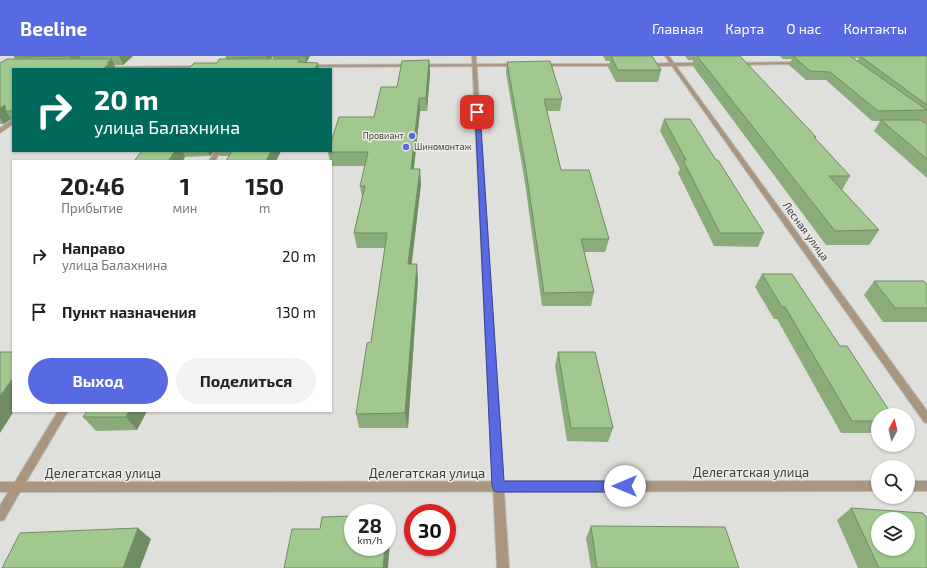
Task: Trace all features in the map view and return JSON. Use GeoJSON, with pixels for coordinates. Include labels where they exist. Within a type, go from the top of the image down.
{"type":"FeatureCollection","features":[{"type":"Feature","properties":{"kind":"street"},"geometry":{"type":"LineString","coordinates":[[474,56],[503,568]]}},
{"type":"Feature","properties":{"kind":"street","name":"Лесная улица"},"geometry":{"type":"LineString","coordinates":[[667,56],[927,419]]}},
{"type":"Feature","properties":{"kind":"street"},"geometry":{"type":"LineString","coordinates":[[729,64],[808,63]]}},
{"type":"Feature","properties":{"kind":"street"},"geometry":{"type":"LineString","coordinates":[[642,65],[705,64]]}},
{"type":"Feature","properties":{"kind":"street"},"geometry":{"type":"LineString","coordinates":[[301,66],[522,65]]}},
{"type":"Feature","properties":{"kind":"street"},"geometry":{"type":"LineString","coordinates":[[538,65],[626,65]]}},
{"type":"Feature","properties":{"kind":"street"},"geometry":{"type":"LineString","coordinates":[[99,68],[207,67]]}},
{"type":"Feature","properties":{"kind":"street"},"geometry":{"type":"LineString","coordinates":[[909,107],[927,121]]}},
{"type":"Feature","properties":{"kind":"street"},"geometry":{"type":"LineString","coordinates":[[0,132],[12,122]]}},
{"type":"Feature","properties":{"kind":"street"},"geometry":{"type":"LineString","coordinates":[[0,516],[61,412]]}},
{"type":"Feature","properties":{"kind":"street","name":"Делегатская улица"},"geometry":{"type":"LineString","coordinates":[[0,487],[871,486]]}},
{"type":"Feature","properties":{"kind":"street"},"geometry":{"type":"LineString","coordinates":[[915,486],[927,486]]}},
{"type":"Feature","properties":{"kind":"building"},"geometry":{"type":"Polygon","coordinates":[[[15,56],[70,56],[14,57],[15,56]]]}},
{"type":"Feature","properties":{"kind":"building"},"geometry":{"type":"Polygon","coordinates":[[[227,56],[267,56],[226,58],[227,56]]]}},
{"type":"Feature","properties":{"kind":"building"},"geometry":{"type":"Polygon","coordinates":[[[305,56],[305,57],[273,57],[305,56]]]}},
{"type":"Feature","properties":{"kind":"building"},"geometry":{"type":"Polygon","coordinates":[[[611,56],[652,56],[661,70],[618,70],[611,56]]]}},
{"type":"Feature","properties":{"kind":"building"},"geometry":{"type":"Polygon","coordinates":[[[697,56],[740,56],[816,137],[814,137],[850,176],[829,176],[879,230],[835,231],[697,56]]]}},
{"type":"Feature","properties":{"kind":"building"},"geometry":{"type":"Polygon","coordinates":[[[793,56],[850,56],[927,110],[878,111],[830,72],[810,71],[793,56]]]}},
{"type":"Feature","properties":{"kind":"building"},"geometry":{"type":"Polygon","coordinates":[[[860,56],[927,56],[927,105],[860,56]]]}},
{"type":"Feature","properties":{"kind":"building"},"geometry":{"type":"Polygon","coordinates":[[[7,59],[112,59],[104,68],[12,68],[12,111],[6,111],[5,105],[0,108],[0,63],[7,59]]]}},
{"type":"Feature","properties":{"kind":"building"},"geometry":{"type":"Polygon","coordinates":[[[219,59],[300,59],[298,62],[318,63],[316,68],[189,68],[194,63],[217,63],[219,59]]]}},
{"type":"Feature","properties":{"kind":"building"},"geometry":{"type":"Polygon","coordinates":[[[429,60],[426,98],[419,98],[411,169],[420,169],[408,264],[417,264],[405,413],[356,414],[367,343],[371,342],[387,233],[354,233],[365,186],[360,186],[368,152],[332,152],[332,139],[339,117],[374,117],[381,87],[397,87],[402,61],[429,60]]]}},
{"type":"Feature","properties":{"kind":"building"},"geometry":{"type":"Polygon","coordinates":[[[550,61],[562,99],[544,99],[561,170],[589,170],[609,239],[581,239],[594,292],[544,293],[526,170],[507,62],[550,61]]]}},
{"type":"Feature","properties":{"kind":"building"},"geometry":{"type":"Polygon","coordinates":[[[664,119],[690,119],[764,233],[720,233],[683,160],[686,160],[664,119]]]}},
{"type":"Feature","properties":{"kind":"building"},"geometry":{"type":"Polygon","coordinates":[[[881,120],[921,120],[927,124],[927,159],[881,120]]]}},
{"type":"Feature","properties":{"kind":"building"},"geometry":{"type":"Polygon","coordinates":[[[141,152],[174,152],[169,160],[135,160],[141,152]]]}},
{"type":"Feature","properties":{"kind":"building"},"geometry":{"type":"Polygon","coordinates":[[[231,152],[270,152],[266,160],[227,160],[231,152]]]}},
{"type":"Feature","properties":{"kind":"building"},"geometry":{"type":"Polygon","coordinates":[[[762,274],[792,274],[840,346],[847,346],[887,408],[871,408],[871,421],[852,421],[785,307],[782,307],[762,274]]]}},
{"type":"Feature","properties":{"kind":"building"},"geometry":{"type":"Polygon","coordinates":[[[874,281],[924,281],[927,285],[927,308],[895,308],[874,281]]]}},
{"type":"Feature","properties":{"kind":"building"},"geometry":{"type":"Polygon","coordinates":[[[0,352],[12,352],[12,379],[0,396],[0,352]]]}},
{"type":"Feature","properties":{"kind":"building"},"geometry":{"type":"Polygon","coordinates":[[[558,352],[595,352],[613,428],[571,428],[558,352]]]}},
{"type":"Feature","properties":{"kind":"building"},"geometry":{"type":"Polygon","coordinates":[[[86,412],[128,412],[126,417],[83,417],[86,412]]]}},
{"type":"Feature","properties":{"kind":"building"},"geometry":{"type":"Polygon","coordinates":[[[851,508],[909,512],[871,512],[871,551],[851,508]]]}},
{"type":"Feature","properties":{"kind":"building"},"geometry":{"type":"Polygon","coordinates":[[[915,512],[923,513],[927,519],[927,568],[879,568],[873,556],[915,556],[915,512]]]}},
{"type":"Feature","properties":{"kind":"building"},"geometry":{"type":"Polygon","coordinates":[[[344,516],[344,556],[384,556],[383,568],[284,568],[292,529],[320,529],[322,517],[344,516]]]}},
{"type":"Feature","properties":{"kind":"building"},"geometry":{"type":"Polygon","coordinates":[[[591,526],[725,527],[739,568],[597,568],[591,526]]]}},
{"type":"Feature","properties":{"kind":"building"},"geometry":{"type":"Polygon","coordinates":[[[138,528],[123,568],[2,568],[20,533],[138,528]]]}},
{"type":"Feature","properties":{"kind":"place","name":"Провиант"},"geometry":{"type":"Point","coordinates":[412,136]}},
{"type":"Feature","properties":{"kind":"place","name":"Шиномонтаж"},"geometry":{"type":"Point","coordinates":[406,147]}},
{"type":"Feature","properties":{"kind":"route"},"geometry":{"type":"LineString","coordinates":[[477,112],[498,486],[625,486]]}}]}
